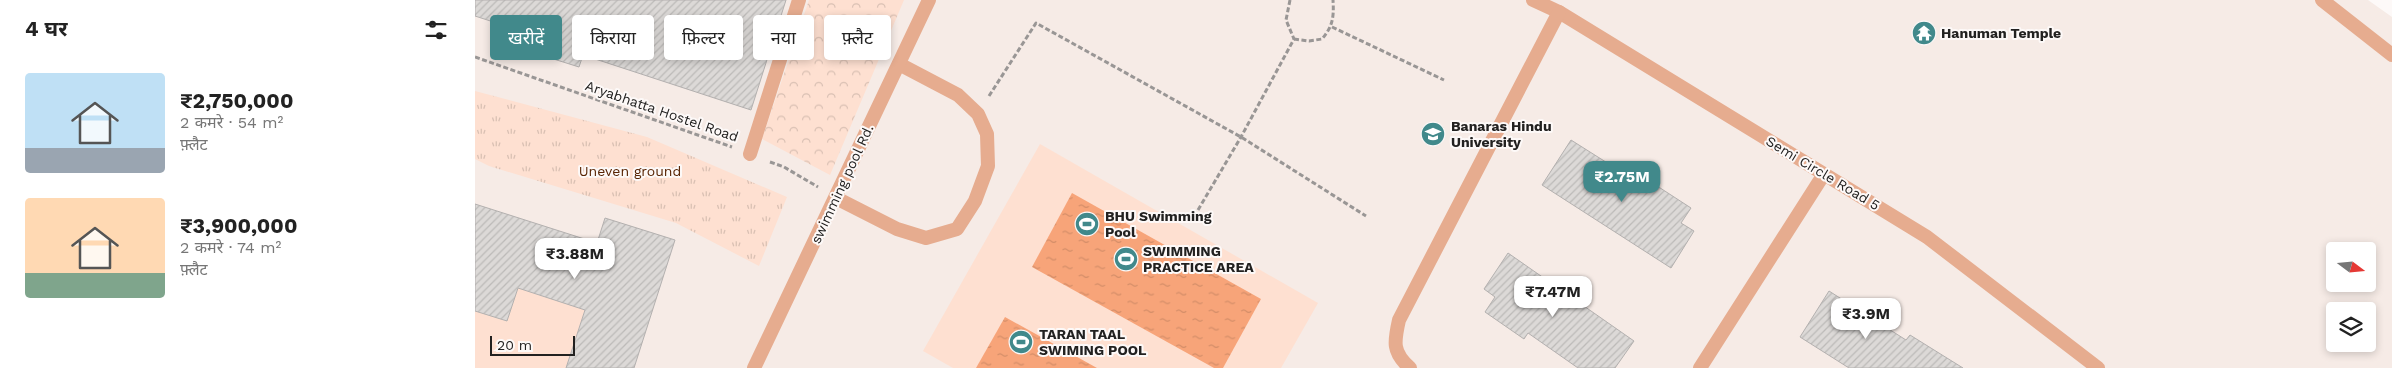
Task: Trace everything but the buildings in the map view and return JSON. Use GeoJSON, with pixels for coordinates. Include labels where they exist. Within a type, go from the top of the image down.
{"type":"FeatureCollection","features":[{"type":"Feature","properties":{"kind":"lane"},"geometry":{"type":"LineString","coordinates":[[750,154],[799,0]]}},
{"type":"Feature","properties":{"kind":"lane","name":"swimming pool Rd."},"geometry":{"type":"LineString","coordinates":[[754,368],[837,198],[929,0]]}},
{"type":"Feature","properties":{"kind":"lane","name":"Semi Circle Road 5"},"geometry":{"type":"LineString","coordinates":[[1533,0],[1559,12],[1927,237],[2098,368]]}},
{"type":"Feature","properties":{"kind":"lane"},"geometry":{"type":"LineString","coordinates":[[2322,0],[2392,55]]}},
{"type":"Feature","properties":{"kind":"lane"},"geometry":{"type":"LineString","coordinates":[[1410,368],[1398,358],[1395,340],[1399,320],[1559,12]]}},
{"type":"Feature","properties":{"kind":"lane"},"geometry":{"type":"LineString","coordinates":[[837,198],[897,229],[926,238],[957,229],[975,201],[988,166],[987,134],[978,114],[958,95],[899,64]]}},
{"type":"Feature","properties":{"kind":"lane"},"geometry":{"type":"LineString","coordinates":[[1700,368],[1824,174]]}},
{"type":"Feature","properties":{"kind":"path"},"geometry":{"type":"LineString","coordinates":[[1290,0],[1285,20],[1294,40]]}},
{"type":"Feature","properties":{"kind":"path"},"geometry":{"type":"LineString","coordinates":[[1294,40],[1309,41],[1322,39],[1331,27],[1334,15],[1333,0]]}},
{"type":"Feature","properties":{"kind":"path"},"geometry":{"type":"LineString","coordinates":[[978,114],[1036,23],[1241,137],[1366,216]]}},
{"type":"Feature","properties":{"kind":"path"},"geometry":{"type":"LineString","coordinates":[[1331,27],[1443,80]]}},
{"type":"Feature","properties":{"kind":"path"},"geometry":{"type":"LineString","coordinates":[[1198,210],[1241,137],[1294,40]]}},
{"type":"Feature","properties":{"kind":"path","name":"Aryabhatta Hostel Road"},"geometry":{"type":"LineString","coordinates":[[475,57],[784,167],[837,198]]}},
{"type":"Feature","properties":{"kind":"shaded area","name":"Banaras Hindu University"},"geometry":{"type":"Polygon","coordinates":[[[475,0],[2368,0],[2392,17],[2392,368],[475,368],[475,0]]]}},
{"type":"Feature","properties":{"kind":"green space"},"geometry":{"type":"Polygon","coordinates":[[[809,0],[904,0],[891,31],[891,15],[824,15],[824,60],[879,60],[830,175],[762,139],[789,60],[814,60],[814,15],[804,15],[809,0]]]}},
{"type":"Feature","properties":{"kind":"green space","name":"Uneven ground"},"geometry":{"type":"Polygon","coordinates":[[[475,91],[647,137],[787,197],[759,266],[676,223],[489,166],[475,159],[475,91]]]}},
{"type":"Feature","properties":{"kind":"green space","name":"BHU Swimming Pool"},"geometry":{"type":"Polygon","coordinates":[[[1040,144],[1318,303],[1281,368],[953,368],[923,351],[1040,144]]]}},
{"type":"Feature","properties":{"kind":"green space"},"geometry":{"type":"Polygon","coordinates":[[[518,288],[585,310],[566,368],[475,368],[475,311],[507,321],[518,288]]]}},
{"type":"Feature","properties":{"kind":"water"},"geometry":{"type":"Polygon","coordinates":[[[1072,193],[1261,299],[1223,368],[1214,368],[1032,267],[1072,193]]]}},
{"type":"Feature","properties":{"kind":"water","name":"TARAN TAAL SWIMING POOL"},"geometry":{"type":"Polygon","coordinates":[[[1005,317],[1097,368],[976,368],[1005,317]]]}},
{"type":"Feature","properties":{"kind":"place","name":"Hanuman Temple"},"geometry":{"type":"Point","coordinates":[1924,33]}},
{"type":"Feature","properties":{"kind":"place","name":"Banaras Hindu University"},"geometry":{"type":"Point","coordinates":[1433,134]}},
{"type":"Feature","properties":{"kind":"place","name":"BHU Swimming Pool"},"geometry":{"type":"Point","coordinates":[1087,224]}},
{"type":"Feature","properties":{"kind":"place","name":"SWIMMING PRACTICE AREA"},"geometry":{"type":"Point","coordinates":[1126,259]}},
{"type":"Feature","properties":{"kind":"place","name":"TARAN TAAL SWIMING POOL"},"geometry":{"type":"Point","coordinates":[1021,342]}}]}
